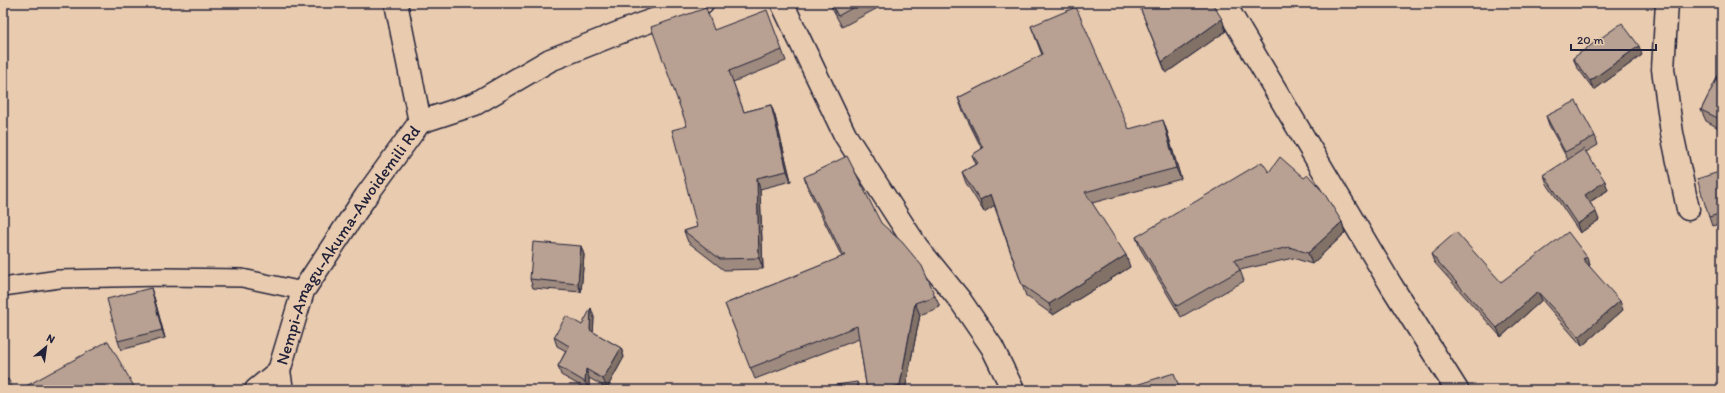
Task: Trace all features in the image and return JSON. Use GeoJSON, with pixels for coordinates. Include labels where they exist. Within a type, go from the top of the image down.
{"type":"FeatureCollection","features":[{"type":"Feature","properties":{"kind":"street"},"geometry":{"type":"LineString","coordinates":[[396,3],[420,122]]}},
{"type":"Feature","properties":{"kind":"street","name":"Nempi-Amagu-Akuma-Awoidemili Rd"},"geometry":{"type":"LineString","coordinates":[[281,381],[303,291],[366,196],[420,122],[475,104],[550,60],[636,26],[702,3]]}},
{"type":"Feature","properties":{"kind":"street"},"geometry":{"type":"LineString","coordinates":[[782,3],[845,135],[917,247],[960,300],[992,347],[1013,390]]}},
{"type":"Feature","properties":{"kind":"street"},"geometry":{"type":"LineString","coordinates":[[1224,3],[1391,285],[1457,390]]}},
{"type":"Feature","properties":{"kind":"street"},"geometry":{"type":"LineString","coordinates":[[1667,3],[1663,69],[1672,133],[1688,209]]}},
{"type":"Feature","properties":{"kind":"street"},"geometry":{"type":"LineString","coordinates":[[256,390],[281,381]]}},
{"type":"Feature","properties":{"kind":"lane"},"geometry":{"type":"LineString","coordinates":[[3,287],[59,279],[166,277],[242,278],[303,291]]}},
{"type":"Feature","properties":{"kind":"building"},"geometry":{"type":"Polygon","coordinates":[[[831,3],[861,3],[838,16],[831,3]]]}},
{"type":"Feature","properties":{"kind":"building"},"geometry":{"type":"Polygon","coordinates":[[[1144,3],[1212,3],[1222,19],[1162,62],[1141,10],[1144,3]]]}},
{"type":"Feature","properties":{"kind":"building"},"geometry":{"type":"Polygon","coordinates":[[[1076,7],[1129,129],[1163,120],[1176,168],[1085,192],[1126,255],[1049,304],[1022,285],[991,194],[980,200],[962,172],[978,163],[972,155],[983,148],[958,98],[1043,54],[1031,26],[1076,7]]]}},
{"type":"Feature","properties":{"kind":"building"},"geometry":{"type":"Polygon","coordinates":[[[706,8],[714,30],[767,10],[782,50],[729,71],[744,112],[771,105],[787,171],[757,178],[759,258],[720,259],[684,231],[697,227],[672,130],[687,126],[651,27],[706,8]]]}},
{"type":"Feature","properties":{"kind":"building"},"geometry":{"type":"Polygon","coordinates":[[[1622,23],[1639,46],[1590,81],[1573,58],[1622,23]]]}},
{"type":"Feature","properties":{"kind":"building"},"geometry":{"type":"Polygon","coordinates":[[[1722,68],[1722,120],[1701,110],[1722,68]]]}},
{"type":"Feature","properties":{"kind":"building"},"geometry":{"type":"Polygon","coordinates":[[[1576,101],[1595,136],[1565,152],[1546,116],[1576,101]]]}},
{"type":"Feature","properties":{"kind":"building"},"geometry":{"type":"Polygon","coordinates":[[[1584,149],[1605,181],[1585,195],[1596,212],[1577,224],[1544,175],[1584,149]]]}},
{"type":"Feature","properties":{"kind":"building"},"geometry":{"type":"Polygon","coordinates":[[[847,156],[881,223],[902,242],[922,266],[935,296],[915,303],[900,385],[882,390],[867,390],[857,326],[750,368],[725,304],[846,255],[843,255],[804,177],[847,156]]]}},
{"type":"Feature","properties":{"kind":"building"},"geometry":{"type":"Polygon","coordinates":[[[1280,157],[1304,178],[1308,175],[1324,193],[1342,222],[1308,253],[1289,247],[1234,260],[1240,270],[1177,306],[1136,237],[1262,162],[1269,172],[1280,157]]]}},
{"type":"Feature","properties":{"kind":"building"},"geometry":{"type":"Polygon","coordinates":[[[1722,171],[1722,213],[1709,217],[1697,179],[1722,171]]]}},
{"type":"Feature","properties":{"kind":"building"},"geometry":{"type":"Polygon","coordinates":[[[1456,232],[1501,282],[1568,232],[1587,257],[1583,259],[1620,301],[1579,337],[1538,292],[1497,328],[1431,254],[1456,232]]]}},
{"type":"Feature","properties":{"kind":"building"},"geometry":{"type":"Polygon","coordinates":[[[533,242],[581,246],[578,284],[530,279],[533,242]]]}},
{"type":"Feature","properties":{"kind":"building"},"geometry":{"type":"Polygon","coordinates":[[[151,288],[162,330],[118,341],[107,299],[151,288]]]}},
{"type":"Feature","properties":{"kind":"building"},"geometry":{"type":"Polygon","coordinates":[[[591,308],[590,330],[621,348],[603,379],[586,369],[585,382],[558,366],[569,346],[554,337],[566,316],[582,325],[591,308]]]}},
{"type":"Feature","properties":{"kind":"building"},"geometry":{"type":"Polygon","coordinates":[[[108,341],[136,390],[19,390],[108,341]]]}},
{"type":"Feature","properties":{"kind":"building"},"geometry":{"type":"Polygon","coordinates":[[[1174,373],[1180,390],[1120,390],[1174,373]]]}},
{"type":"Feature","properties":{"kind":"building"},"geometry":{"type":"Polygon","coordinates":[[[8,379],[14,390],[3,390],[3,382],[8,379]]]}},
{"type":"Feature","properties":{"kind":"building"},"geometry":{"type":"Polygon","coordinates":[[[857,382],[858,390],[801,390],[857,382]]]}}]}
